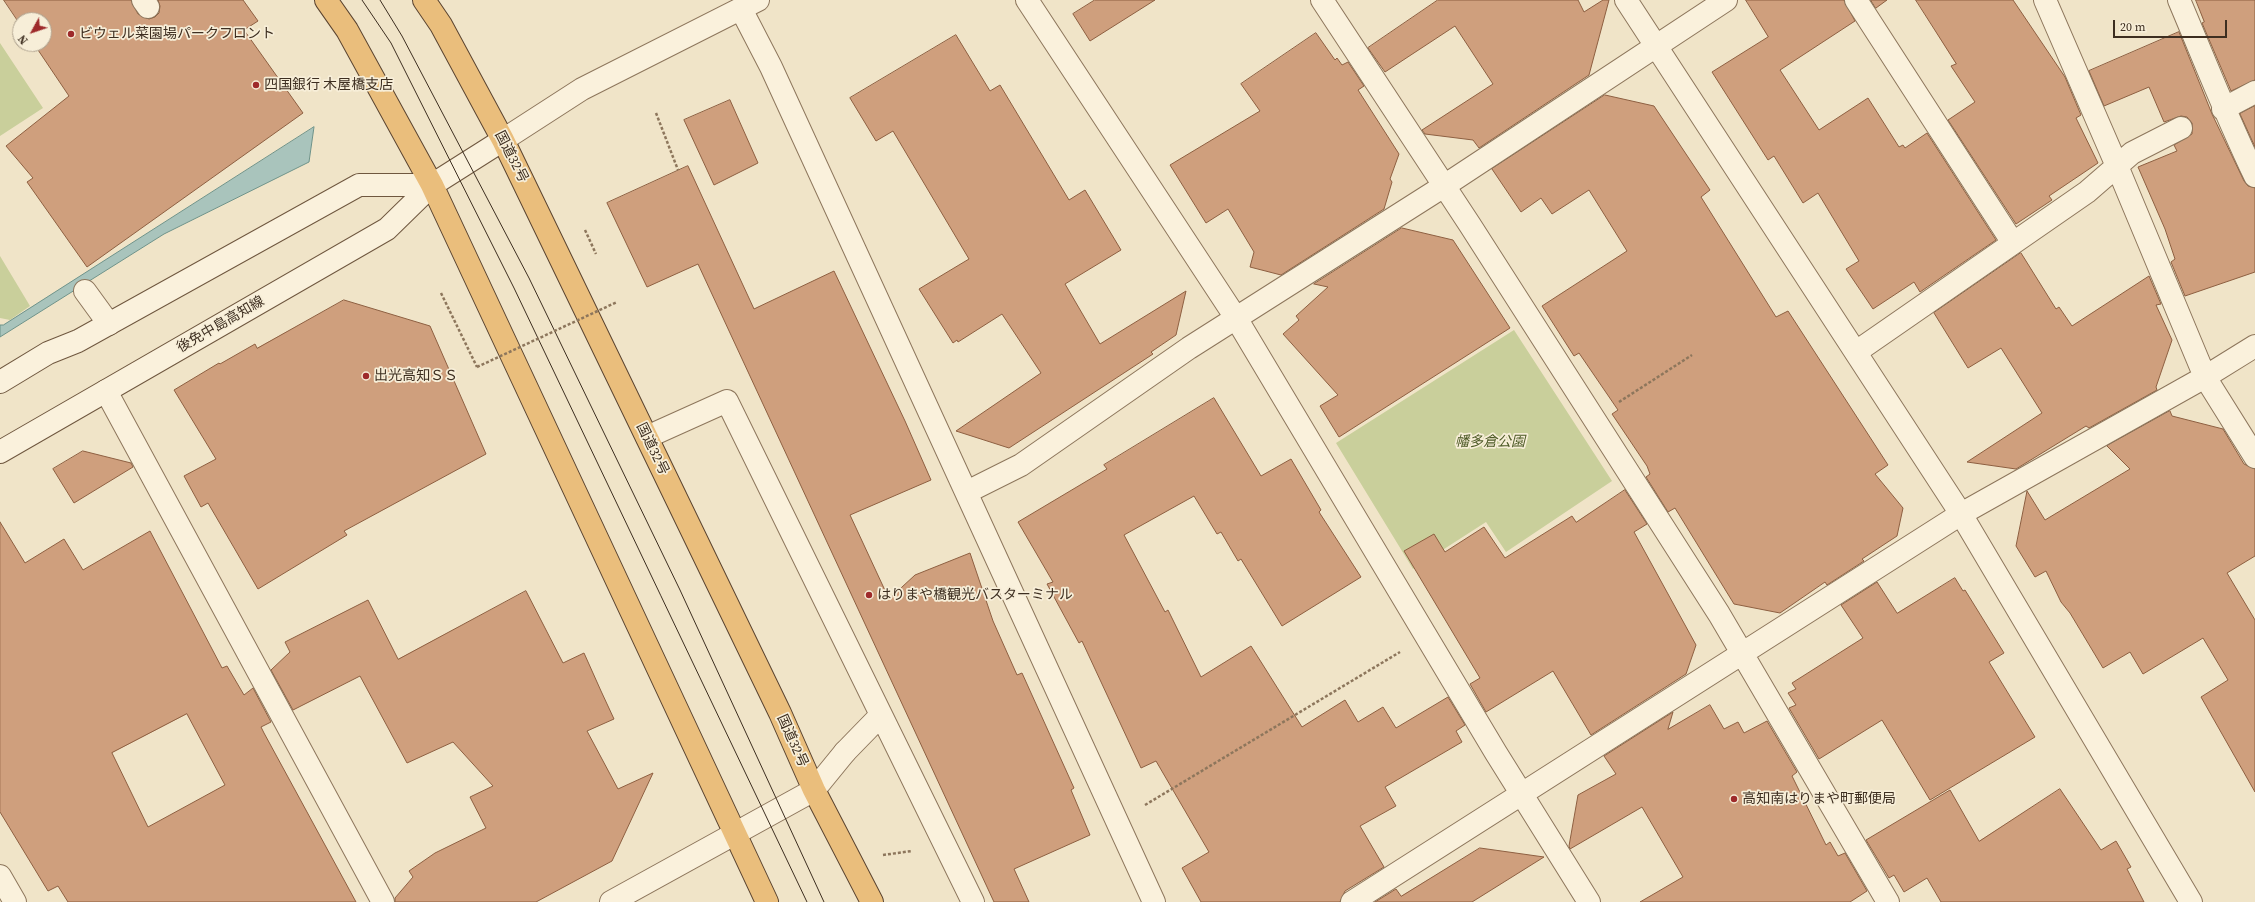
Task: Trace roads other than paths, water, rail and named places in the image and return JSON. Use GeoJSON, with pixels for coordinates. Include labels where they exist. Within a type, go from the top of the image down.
{"type":"FeatureCollection","features":[{"type":"Feature","properties":{"kind":"highway"},"geometry":{"type":"LineString","coordinates":[[326,0],[351,37],[432,185],[767,902]]}},
{"type":"Feature","properties":{"kind":"highway","name":"国道32号"},"geometry":{"type":"LineString","coordinates":[[424,0],[441,25],[503,140],[780,713],[814,790],[872,902]]}},
{"type":"Feature","properties":{"kind":"street"},"geometry":{"type":"LineString","coordinates":[[1027,0],[1236,318],[1521,794],[1589,902]]}},
{"type":"Feature","properties":{"kind":"street"},"geometry":{"type":"LineString","coordinates":[[1322,0],[1594,418],[1742,652],[1888,902]]}},
{"type":"Feature","properties":{"kind":"street"},"geometry":{"type":"LineString","coordinates":[[1626,0],[1961,514],[2191,902]]}},
{"type":"Feature","properties":{"kind":"street"},"geometry":{"type":"LineString","coordinates":[[967,492],[1021,465],[1236,318],[1444,186],[1726,0]]}},
{"type":"Feature","properties":{"kind":"street"},"geometry":{"type":"LineString","coordinates":[[1856,0],[2013,243]]}},
{"type":"Feature","properties":{"kind":"street"},"geometry":{"type":"LineString","coordinates":[[2045,0],[2117,166],[2205,377],[2255,457]]}},
{"type":"Feature","properties":{"kind":"street"},"geometry":{"type":"LineString","coordinates":[[2179,0],[2216,85],[2223,109],[2255,176]]}},
{"type":"Feature","properties":{"kind":"street","name":"後免中島高知線"},"geometry":{"type":"LineString","coordinates":[[0,452],[387,230],[432,185],[582,89],[749,4]]}},
{"type":"Feature","properties":{"kind":"street"},"geometry":{"type":"LineString","coordinates":[[749,4],[774,74],[1154,902]]}},
{"type":"Feature","properties":{"kind":"street"},"geometry":{"type":"LineString","coordinates":[[2223,109],[2255,92]]}},
{"type":"Feature","properties":{"kind":"street"},"geometry":{"type":"LineString","coordinates":[[1856,352],[2087,192],[2132,153],[2181,128]]}},
{"type":"Feature","properties":{"kind":"street"},"geometry":{"type":"LineString","coordinates":[[0,382],[48,353],[78,341],[359,185],[432,185]]}},
{"type":"Feature","properties":{"kind":"street"},"geometry":{"type":"LineString","coordinates":[[85,291],[109,324]]}},
{"type":"Feature","properties":{"kind":"street"},"geometry":{"type":"LineString","coordinates":[[1352,902],[1742,652],[1961,514],[2205,377],[2255,346]]}},
{"type":"Feature","properties":{"kind":"street"},"geometry":{"type":"LineString","coordinates":[[106,391],[384,902]]}},
{"type":"Feature","properties":{"kind":"street"},"geometry":{"type":"LineString","coordinates":[[647,437],[727,401],[973,902]]}},
{"type":"Feature","properties":{"kind":"street"},"geometry":{"type":"LineString","coordinates":[[611,902],[735,832],[814,790],[845,752],[881,715]]}},
{"type":"Feature","properties":{"kind":"street"},"geometry":{"type":"LineString","coordinates":[[0,876],[15,902]]}},
{"type":"Feature","properties":{"kind":"water"},"geometry":{"type":"Polygon","coordinates":[[[314,127],[309,162],[164,234],[0,337],[0,325],[3,325],[314,127]]]}},
{"type":"Feature","properties":{"kind":"tram line"},"geometry":{"type":"LineString","coordinates":[[362,0],[391,43],[514,288],[807,902]]}},
{"type":"Feature","properties":{"kind":"tram line"},"geometry":{"type":"LineString","coordinates":[[380,0],[402,36],[529,278],[680,590],[824,902]]}},
{"type":"Feature","properties":{"kind":"place","name":"ビウェル菜園場パークフロント"},"geometry":{"type":"Point","coordinates":[71,34]}},
{"type":"Feature","properties":{"kind":"place","name":"四国銀行 木屋橋支店"},"geometry":{"type":"Point","coordinates":[256,85]}},
{"type":"Feature","properties":{"kind":"place","name":"出光高知ＳＳ"},"geometry":{"type":"Point","coordinates":[366,376]}},
{"type":"Feature","properties":{"kind":"place","name":"はりまや橋観光バスターミナル"},"geometry":{"type":"Point","coordinates":[869,595]}},
{"type":"Feature","properties":{"kind":"place","name":"高知南はりまや町郵便局"},"geometry":{"type":"Point","coordinates":[1734,799]}},
{"type":"Feature","properties":{"kind":"park label","name":"幡多倉公園"},"geometry":{"type":"Point","coordinates":[1490,442]}}]}
